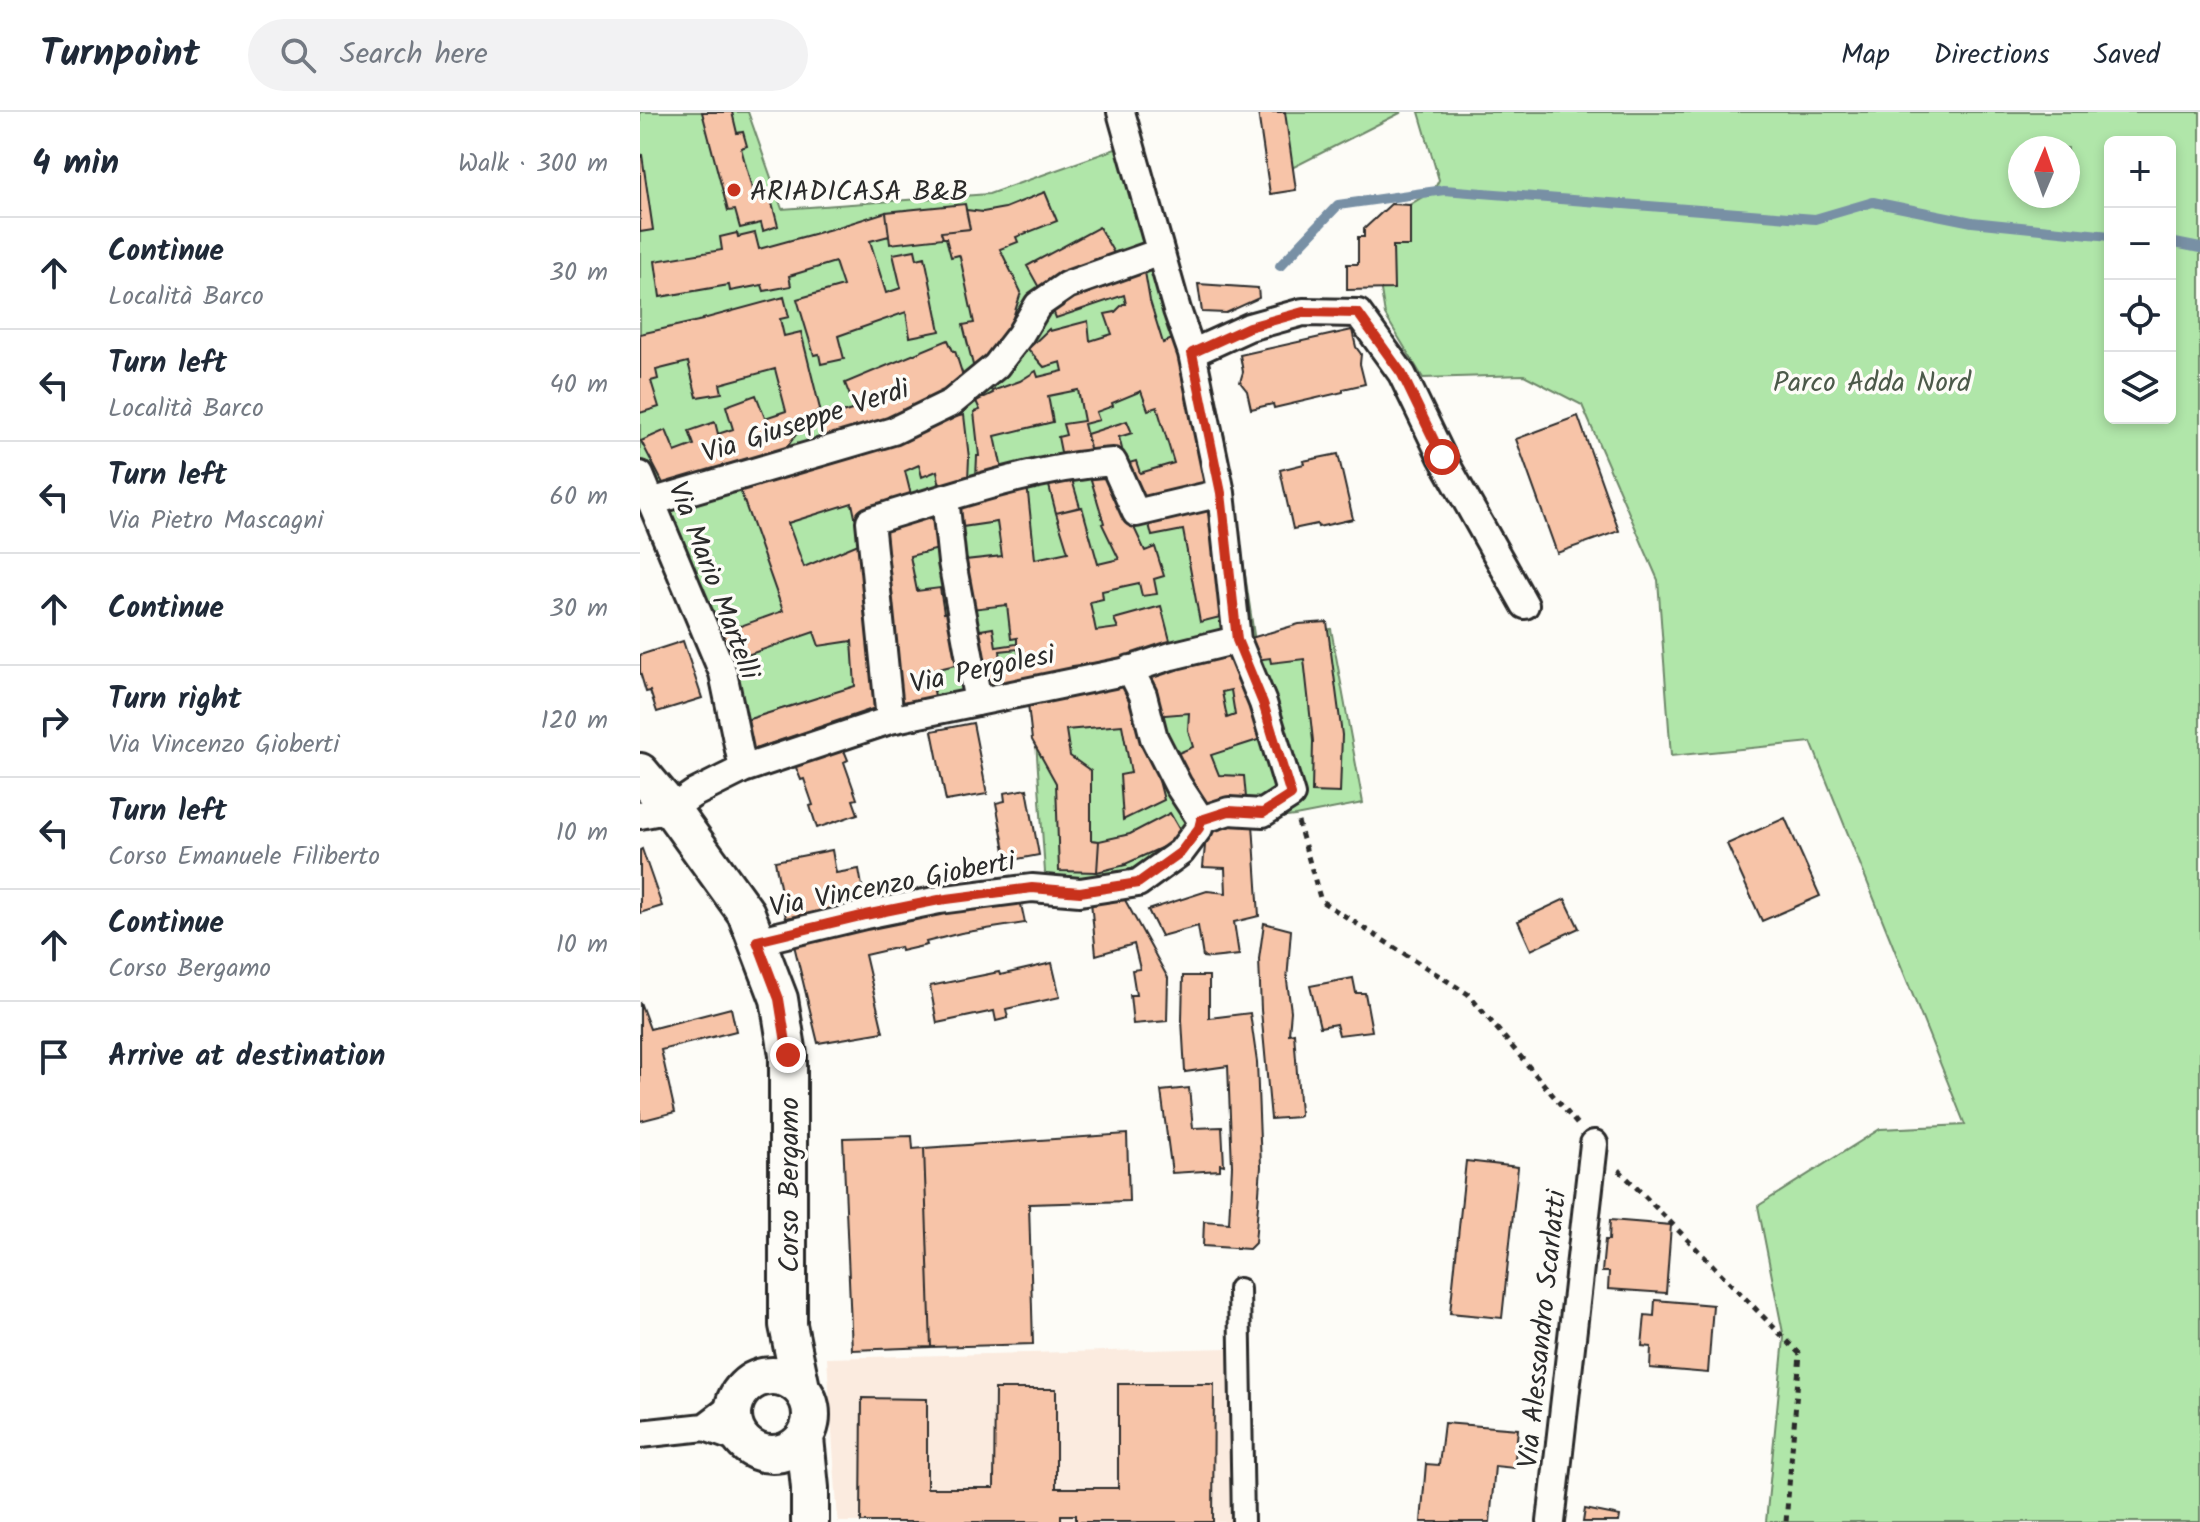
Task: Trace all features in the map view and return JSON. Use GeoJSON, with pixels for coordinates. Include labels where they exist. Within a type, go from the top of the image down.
{"type":"FeatureCollection","features":[{"type":"Feature","properties":{"kind":"main road","name":"Corso Bergamo"},"geometry":{"type":"LineString","coordinates":[[640,772],[655,812],[746,913],[779,999],[788,1055],[788,1325],[801,1388]]}},
{"type":"Feature","properties":{"kind":"main road"},"geometry":{"type":"LineString","coordinates":[[788,1325],[743,1393],[733,1417],[735,1429],[787,1484],[796,1522]]}},
{"type":"Feature","properties":{"kind":"main road"},"geometry":{"type":"LineString","coordinates":[[743,1393],[764,1377],[777,1376],[801,1388],[809,1399],[812,1412],[811,1426],[795,1448],[783,1454],[755,1447]]}},
{"type":"Feature","properties":{"kind":"main road"},"geometry":{"type":"LineString","coordinates":[[805,1438],[810,1522]]}},
{"type":"Feature","properties":{"kind":"street"},"geometry":{"type":"LineString","coordinates":[[1121,112],[1192,353],[1221,493],[1237,640],[1263,703],[1291,795],[1263,813],[1229,811],[1201,820],[1178,785],[1154,738],[1143,695],[1130,669]]}},
{"type":"Feature","properties":{"kind":"street","name":"Via Giuseppe Verdi"},"geometry":{"type":"LineString","coordinates":[[651,502],[893,431],[951,403],[996,366],[1038,305],[1067,285],[1160,252]]}},
{"type":"Feature","properties":{"kind":"street"},"geometry":{"type":"LineString","coordinates":[[1192,353],[1249,327],[1303,312],[1358,313],[1402,374],[1442,457],[1525,605]]}},
{"type":"Feature","properties":{"kind":"street"},"geometry":{"type":"LineString","coordinates":[[890,720],[870,521],[958,493],[1080,464],[1113,462],[1136,513],[1221,493]]}},
{"type":"Feature","properties":{"kind":"street","name":"Via Mario Martelli"},"geometry":{"type":"LineString","coordinates":[[640,475],[723,673],[743,769]]}},
{"type":"Feature","properties":{"kind":"street"},"geometry":{"type":"LineString","coordinates":[[945,498],[952,562],[978,702]]}},
{"type":"Feature","properties":{"kind":"street","name":"Via Pergolesi"},"geometry":{"type":"LineString","coordinates":[[743,769],[890,720],[1130,669],[1237,640]]}},
{"type":"Feature","properties":{"kind":"street"},"geometry":{"type":"LineString","coordinates":[[655,812],[743,769]]}},
{"type":"Feature","properties":{"kind":"street","name":"Via Vincenzo Gioberti"},"geometry":{"type":"LineString","coordinates":[[757,941],[939,900],[1032,888],[1080,892],[1138,883],[1181,852],[1199,828],[1201,820]]}},
{"type":"Feature","properties":{"kind":"street","name":"Via Alessandro Scarlatti"},"geometry":{"type":"LineString","coordinates":[[1551,1522],[1594,1144]]}},
{"type":"Feature","properties":{"kind":"street"},"geometry":{"type":"LineString","coordinates":[[1239,1289],[1243,1522]]}},
{"type":"Feature","properties":{"kind":"street"},"geometry":{"type":"LineString","coordinates":[[705,1427],[743,1393]]}},
{"type":"Feature","properties":{"kind":"street"},"geometry":{"type":"LineString","coordinates":[[640,1434],[705,1427],[755,1447]]}},
{"type":"Feature","properties":{"kind":"path"},"geometry":{"type":"LineString","coordinates":[[1291,795],[1321,901],[1468,994],[1594,1144],[1800,1354],[1786,1522]]}},
{"type":"Feature","properties":{"kind":"shaded area"},"geometry":{"type":"Polygon","coordinates":[[[1230,1348],[1230,1522],[838,1522],[827,1358],[1230,1348]]]}},
{"type":"Feature","properties":{"kind":"green space"},"geometry":{"type":"Polygon","coordinates":[[[640,112],[748,112],[782,209],[989,194],[1121,147],[1179,320],[1224,433],[1255,642],[1331,629],[1363,803],[1295,816],[1234,823],[1185,834],[1135,869],[1059,890],[1046,887],[1033,697],[891,725],[751,769],[640,474],[640,112]]]}},
{"type":"Feature","properties":{"kind":"green space"},"geometry":{"type":"Polygon","coordinates":[[[1278,112],[1402,112],[1286,171],[1278,112]]]}},
{"type":"Feature","properties":{"kind":"green space","name":"Parco Adda Nord"},"geometry":{"type":"Polygon","coordinates":[[[1419,112],[2200,112],[2200,1522],[1766,1522],[1784,1338],[1758,1206],[1880,1129],[1965,1125],[1811,742],[1671,756],[1658,580],[1582,405],[1524,375],[1423,378],[1385,315],[1371,228],[1434,190],[1439,180],[1419,112]]]}},
{"type":"Feature","properties":{"kind":"building"},"geometry":{"type":"Polygon","coordinates":[[[702,112],[732,112],[737,133],[743,132],[747,146],[741,148],[755,200],[770,196],[778,226],[763,231],[761,223],[740,228],[735,210],[728,211],[702,112]]]}},
{"type":"Feature","properties":{"kind":"building"},"geometry":{"type":"Polygon","coordinates":[[[1258,112],[1285,112],[1296,190],[1270,194],[1258,112]]]}},
{"type":"Feature","properties":{"kind":"building"},"geometry":{"type":"Polygon","coordinates":[[[640,156],[653,230],[640,232],[640,156]]]}},
{"type":"Feature","properties":{"kind":"building"},"geometry":{"type":"Polygon","coordinates":[[[1045,192],[1057,221],[1016,237],[1018,242],[1000,249],[1021,292],[1006,340],[974,369],[963,325],[974,323],[960,257],[951,257],[946,238],[941,232],[970,229],[966,210],[983,212],[1005,208],[1045,192]]]}},
{"type":"Feature","properties":{"kind":"building"},"geometry":{"type":"Polygon","coordinates":[[[965,204],[970,229],[941,232],[943,238],[890,244],[886,212],[965,204]]]}},
{"type":"Feature","properties":{"kind":"building"},"geometry":{"type":"Polygon","coordinates":[[[1391,204],[1410,205],[1410,246],[1393,246],[1394,289],[1347,290],[1347,264],[1358,264],[1358,237],[1364,237],[1364,229],[1391,204]]]}},
{"type":"Feature","properties":{"kind":"building"},"geometry":{"type":"Polygon","coordinates":[[[886,212],[889,236],[870,241],[886,293],[901,288],[893,254],[915,250],[917,259],[925,257],[940,331],[910,337],[906,312],[838,336],[844,359],[821,364],[819,354],[814,355],[797,299],[843,286],[835,262],[789,276],[791,286],[764,291],[762,285],[730,291],[729,285],[660,297],[655,261],[722,250],[720,237],[737,233],[738,237],[755,233],[759,249],[886,212]]]}},
{"type":"Feature","properties":{"kind":"building"},"geometry":{"type":"Polygon","coordinates":[[[1099,227],[1114,253],[1042,293],[1027,266],[1099,227]]]}},
{"type":"Feature","properties":{"kind":"building"},"geometry":{"type":"Polygon","coordinates":[[[1119,272],[1145,272],[1163,343],[1174,338],[1181,359],[1184,382],[1214,488],[1142,505],[1119,466],[1136,461],[1140,473],[1174,463],[1157,407],[1148,410],[1141,391],[1096,412],[1099,420],[1084,424],[1092,456],[1063,462],[1058,437],[1066,435],[1063,424],[1084,421],[1078,390],[1048,396],[1053,422],[995,436],[1003,474],[976,478],[979,456],[974,412],[980,410],[976,401],[1036,371],[1038,377],[1063,371],[1061,362],[1044,367],[1028,349],[1049,329],[1088,321],[1090,341],[1112,334],[1105,314],[1115,312],[1126,304],[1124,295],[1056,318],[1051,305],[1119,272]]]}},
{"type":"Feature","properties":{"kind":"building"},"geometry":{"type":"Polygon","coordinates":[[[1198,284],[1258,288],[1259,298],[1226,313],[1202,312],[1198,284]]]}},
{"type":"Feature","properties":{"kind":"building"},"geometry":{"type":"Polygon","coordinates":[[[784,297],[789,317],[780,319],[784,336],[801,332],[820,409],[787,447],[667,491],[641,441],[666,430],[675,452],[694,445],[689,431],[715,422],[718,434],[733,429],[726,406],[756,395],[765,418],[786,411],[775,369],[720,384],[722,393],[697,397],[688,362],[656,370],[658,379],[651,381],[659,407],[640,413],[640,334],[784,297]]]}},
{"type":"Feature","properties":{"kind":"building"},"geometry":{"type":"Polygon","coordinates":[[[1352,330],[1361,354],[1365,384],[1274,408],[1273,404],[1251,409],[1247,391],[1240,382],[1243,372],[1240,355],[1352,330]]]}},
{"type":"Feature","properties":{"kind":"building"},"geometry":{"type":"Polygon","coordinates":[[[948,340],[963,376],[921,412],[824,445],[818,426],[829,417],[855,409],[845,383],[948,340]]]}},
{"type":"Feature","properties":{"kind":"building"},"geometry":{"type":"Polygon","coordinates":[[[964,415],[968,479],[941,493],[937,471],[922,477],[919,465],[905,471],[912,499],[887,510],[855,517],[852,503],[788,523],[804,567],[863,542],[884,705],[752,750],[743,721],[855,686],[852,641],[819,646],[814,632],[724,663],[715,635],[783,611],[738,484],[964,415]]]}},
{"type":"Feature","properties":{"kind":"building"},"geometry":{"type":"Polygon","coordinates":[[[1578,416],[1619,531],[1557,553],[1516,439],[1578,416]]]}},
{"type":"Feature","properties":{"kind":"building"},"geometry":{"type":"Polygon","coordinates":[[[1127,421],[1132,433],[1119,437],[1123,453],[1092,458],[1087,434],[1127,421]]]}},
{"type":"Feature","properties":{"kind":"building"},"geometry":{"type":"Polygon","coordinates":[[[1338,454],[1353,519],[1293,529],[1280,470],[1304,464],[1303,461],[1338,454]]]}},
{"type":"Feature","properties":{"kind":"building"},"geometry":{"type":"Polygon","coordinates":[[[1107,470],[1145,551],[1155,547],[1164,576],[1154,579],[1157,594],[1142,596],[1139,583],[1102,591],[1103,599],[1090,602],[1096,631],[1118,628],[1114,619],[1161,606],[1173,652],[1072,666],[1073,673],[977,686],[968,632],[993,628],[996,647],[1017,644],[1017,638],[1011,639],[1007,605],[962,610],[956,561],[1002,556],[997,522],[955,528],[952,499],[1027,484],[1035,559],[1068,552],[1056,513],[1082,507],[1098,564],[1119,559],[1102,524],[1089,473],[1107,470]],[[1018,649],[1000,651],[1002,668],[1020,665],[1018,649]]]}},
{"type":"Feature","properties":{"kind":"building"},"geometry":{"type":"Polygon","coordinates":[[[1070,473],[1080,507],[1056,513],[1047,478],[1070,473]]]}},
{"type":"Feature","properties":{"kind":"building"},"geometry":{"type":"Polygon","coordinates":[[[1206,503],[1228,615],[1200,622],[1183,530],[1152,536],[1147,516],[1206,503]]]}},
{"type":"Feature","properties":{"kind":"building"},"geometry":{"type":"Polygon","coordinates":[[[942,509],[947,547],[910,556],[917,591],[940,588],[944,613],[957,611],[964,663],[930,671],[936,701],[901,707],[877,524],[942,509]]]}},
{"type":"Feature","properties":{"kind":"building"},"geometry":{"type":"Polygon","coordinates":[[[1327,622],[1342,735],[1340,793],[1312,792],[1313,741],[1304,659],[1271,663],[1270,658],[1256,660],[1251,638],[1299,624],[1327,622]]]}},
{"type":"Feature","properties":{"kind":"building"},"geometry":{"type":"Polygon","coordinates":[[[683,641],[702,698],[657,712],[640,672],[640,655],[683,641]]]}},
{"type":"Feature","properties":{"kind":"building"},"geometry":{"type":"Polygon","coordinates":[[[1233,653],[1264,738],[1211,755],[1219,775],[1244,776],[1246,798],[1225,799],[1202,809],[1169,757],[1193,747],[1188,730],[1189,713],[1153,716],[1138,675],[1233,653]],[[1231,690],[1222,692],[1227,718],[1235,715],[1231,690]]]}},
{"type":"Feature","properties":{"kind":"building"},"geometry":{"type":"Polygon","coordinates":[[[1131,686],[1141,710],[1164,800],[1123,820],[1120,775],[1131,773],[1122,725],[1066,730],[1070,756],[1091,771],[1091,840],[1099,841],[1097,872],[1059,871],[1056,783],[1032,740],[1027,695],[1131,686]]]}},
{"type":"Feature","properties":{"kind":"building"},"geometry":{"type":"Polygon","coordinates":[[[973,723],[987,794],[946,801],[932,731],[973,723]]]}},
{"type":"Feature","properties":{"kind":"building"},"geometry":{"type":"Polygon","coordinates":[[[841,743],[848,760],[844,762],[857,799],[853,800],[858,814],[817,828],[804,779],[801,780],[793,760],[841,743]]]}},
{"type":"Feature","properties":{"kind":"building"},"geometry":{"type":"Polygon","coordinates":[[[1027,789],[1039,855],[1007,861],[996,803],[1005,801],[1004,793],[1027,789]]]}},
{"type":"Feature","properties":{"kind":"building"},"geometry":{"type":"Polygon","coordinates":[[[1170,813],[1182,834],[1126,865],[1097,872],[1099,841],[1130,834],[1170,813]]]}},
{"type":"Feature","properties":{"kind":"building"},"geometry":{"type":"Polygon","coordinates":[[[1785,818],[1820,896],[1762,921],[1727,844],[1785,818]]]}},
{"type":"Feature","properties":{"kind":"building"},"geometry":{"type":"Polygon","coordinates":[[[1207,824],[1253,824],[1259,916],[1234,922],[1239,955],[1203,957],[1198,926],[1161,936],[1148,910],[1207,891],[1226,893],[1225,868],[1203,867],[1207,824]]]}},
{"type":"Feature","properties":{"kind":"building"},"geometry":{"type":"Polygon","coordinates":[[[640,850],[662,906],[640,913],[640,850]]]}},
{"type":"Feature","properties":{"kind":"building"},"geometry":{"type":"Polygon","coordinates":[[[832,850],[836,873],[859,869],[865,903],[786,918],[775,861],[832,850]]]}},
{"type":"Feature","properties":{"kind":"building"},"geometry":{"type":"Polygon","coordinates":[[[1019,895],[1025,923],[961,933],[901,951],[900,947],[865,955],[883,1032],[818,1043],[793,941],[1019,895]]]}},
{"type":"Feature","properties":{"kind":"building"},"geometry":{"type":"Polygon","coordinates":[[[1565,899],[1579,928],[1531,950],[1518,921],[1565,899]]]}},
{"type":"Feature","properties":{"kind":"building"},"geometry":{"type":"Polygon","coordinates":[[[1125,900],[1168,978],[1167,1021],[1133,1024],[1130,995],[1136,995],[1132,970],[1140,969],[1134,944],[1096,955],[1091,901],[1125,900]]]}},
{"type":"Feature","properties":{"kind":"building"},"geometry":{"type":"Polygon","coordinates":[[[1264,923],[1291,930],[1287,981],[1291,1011],[1289,1034],[1294,1033],[1298,1117],[1271,1119],[1259,959],[1264,923]]]}},
{"type":"Feature","properties":{"kind":"building"},"geometry":{"type":"Polygon","coordinates":[[[1052,963],[1060,997],[1006,1009],[1008,1018],[996,1021],[994,1011],[937,1023],[930,986],[1052,963]]]}},
{"type":"Feature","properties":{"kind":"building"},"geometry":{"type":"Polygon","coordinates":[[[1183,976],[1209,976],[1209,1018],[1250,1013],[1257,1062],[1261,1167],[1255,1243],[1249,1249],[1203,1246],[1204,1221],[1229,1223],[1232,1166],[1228,1066],[1185,1072],[1183,976]]]}},
{"type":"Feature","properties":{"kind":"building"},"geometry":{"type":"Polygon","coordinates":[[[1353,978],[1356,993],[1365,993],[1372,1031],[1339,1035],[1336,1024],[1320,1027],[1310,986],[1353,978]]]}},
{"type":"Feature","properties":{"kind":"building"},"geometry":{"type":"Polygon","coordinates":[[[640,1002],[650,1029],[731,1008],[736,1031],[661,1050],[675,1112],[640,1121],[640,1002]]]}},
{"type":"Feature","properties":{"kind":"building"},"geometry":{"type":"Polygon","coordinates":[[[1189,1088],[1193,1128],[1222,1127],[1224,1165],[1220,1164],[1220,1170],[1172,1173],[1161,1091],[1189,1088]]]}},
{"type":"Feature","properties":{"kind":"building"},"geometry":{"type":"Polygon","coordinates":[[[1127,1134],[1129,1201],[1029,1204],[1033,1344],[931,1347],[924,1148],[1127,1134]]]}},
{"type":"Feature","properties":{"kind":"building"},"geometry":{"type":"Polygon","coordinates":[[[912,1136],[913,1149],[924,1148],[931,1347],[852,1350],[843,1138],[912,1136]]]}},
{"type":"Feature","properties":{"kind":"building"},"geometry":{"type":"Polygon","coordinates":[[[1466,1161],[1518,1167],[1502,1318],[1450,1313],[1466,1161]]]}},
{"type":"Feature","properties":{"kind":"building"},"geometry":{"type":"Polygon","coordinates":[[[1610,1220],[1671,1225],[1666,1293],[1608,1289],[1609,1272],[1602,1272],[1610,1220]]]}},
{"type":"Feature","properties":{"kind":"building"},"geometry":{"type":"Polygon","coordinates":[[[1655,1300],[1713,1305],[1708,1373],[1650,1368],[1651,1347],[1642,1346],[1645,1315],[1654,1316],[1655,1300]]]}},
{"type":"Feature","properties":{"kind":"building"},"geometry":{"type":"Polygon","coordinates":[[[1118,1384],[1214,1384],[1213,1522],[1076,1522],[1076,1515],[1061,1515],[1061,1522],[861,1522],[862,1398],[927,1399],[927,1488],[994,1488],[995,1389],[1056,1389],[1056,1488],[1118,1488],[1118,1384]]]}},
{"type":"Feature","properties":{"kind":"building"},"geometry":{"type":"Polygon","coordinates":[[[1444,1423],[1518,1429],[1514,1468],[1495,1466],[1490,1522],[1421,1522],[1426,1464],[1439,1465],[1444,1423]]]}},
{"type":"Feature","properties":{"kind":"building"},"geometry":{"type":"Polygon","coordinates":[[[1585,1509],[1620,1516],[1619,1522],[1583,1522],[1585,1509]]]}},
{"type":"Feature","properties":{"kind":"waterway"},"geometry":{"type":"LineString","coordinates":[[1280,266],[1338,205],[1444,190],[1815,219],[1873,202],[1972,222],[2104,235]]}},
{"type":"Feature","properties":{"kind":"waterway"},"geometry":{"type":"LineString","coordinates":[[2176,243],[2200,248]]}},
{"type":"Feature","properties":{"kind":"place","name":"ARIADICASA B&B"},"geometry":{"type":"Point","coordinates":[734,190]}},
{"type":"Feature","properties":{"kind":"route"},"geometry":{"type":"LineString","coordinates":[[788,1055],[779,999],[757,941],[939,900],[1032,888],[1080,892],[1138,883],[1181,852],[1199,828],[1201,820],[1229,811],[1263,813],[1291,795],[1263,703],[1237,640],[1221,493],[1192,353],[1249,327],[1303,312],[1358,313],[1402,374],[1442,457]]}}]}
